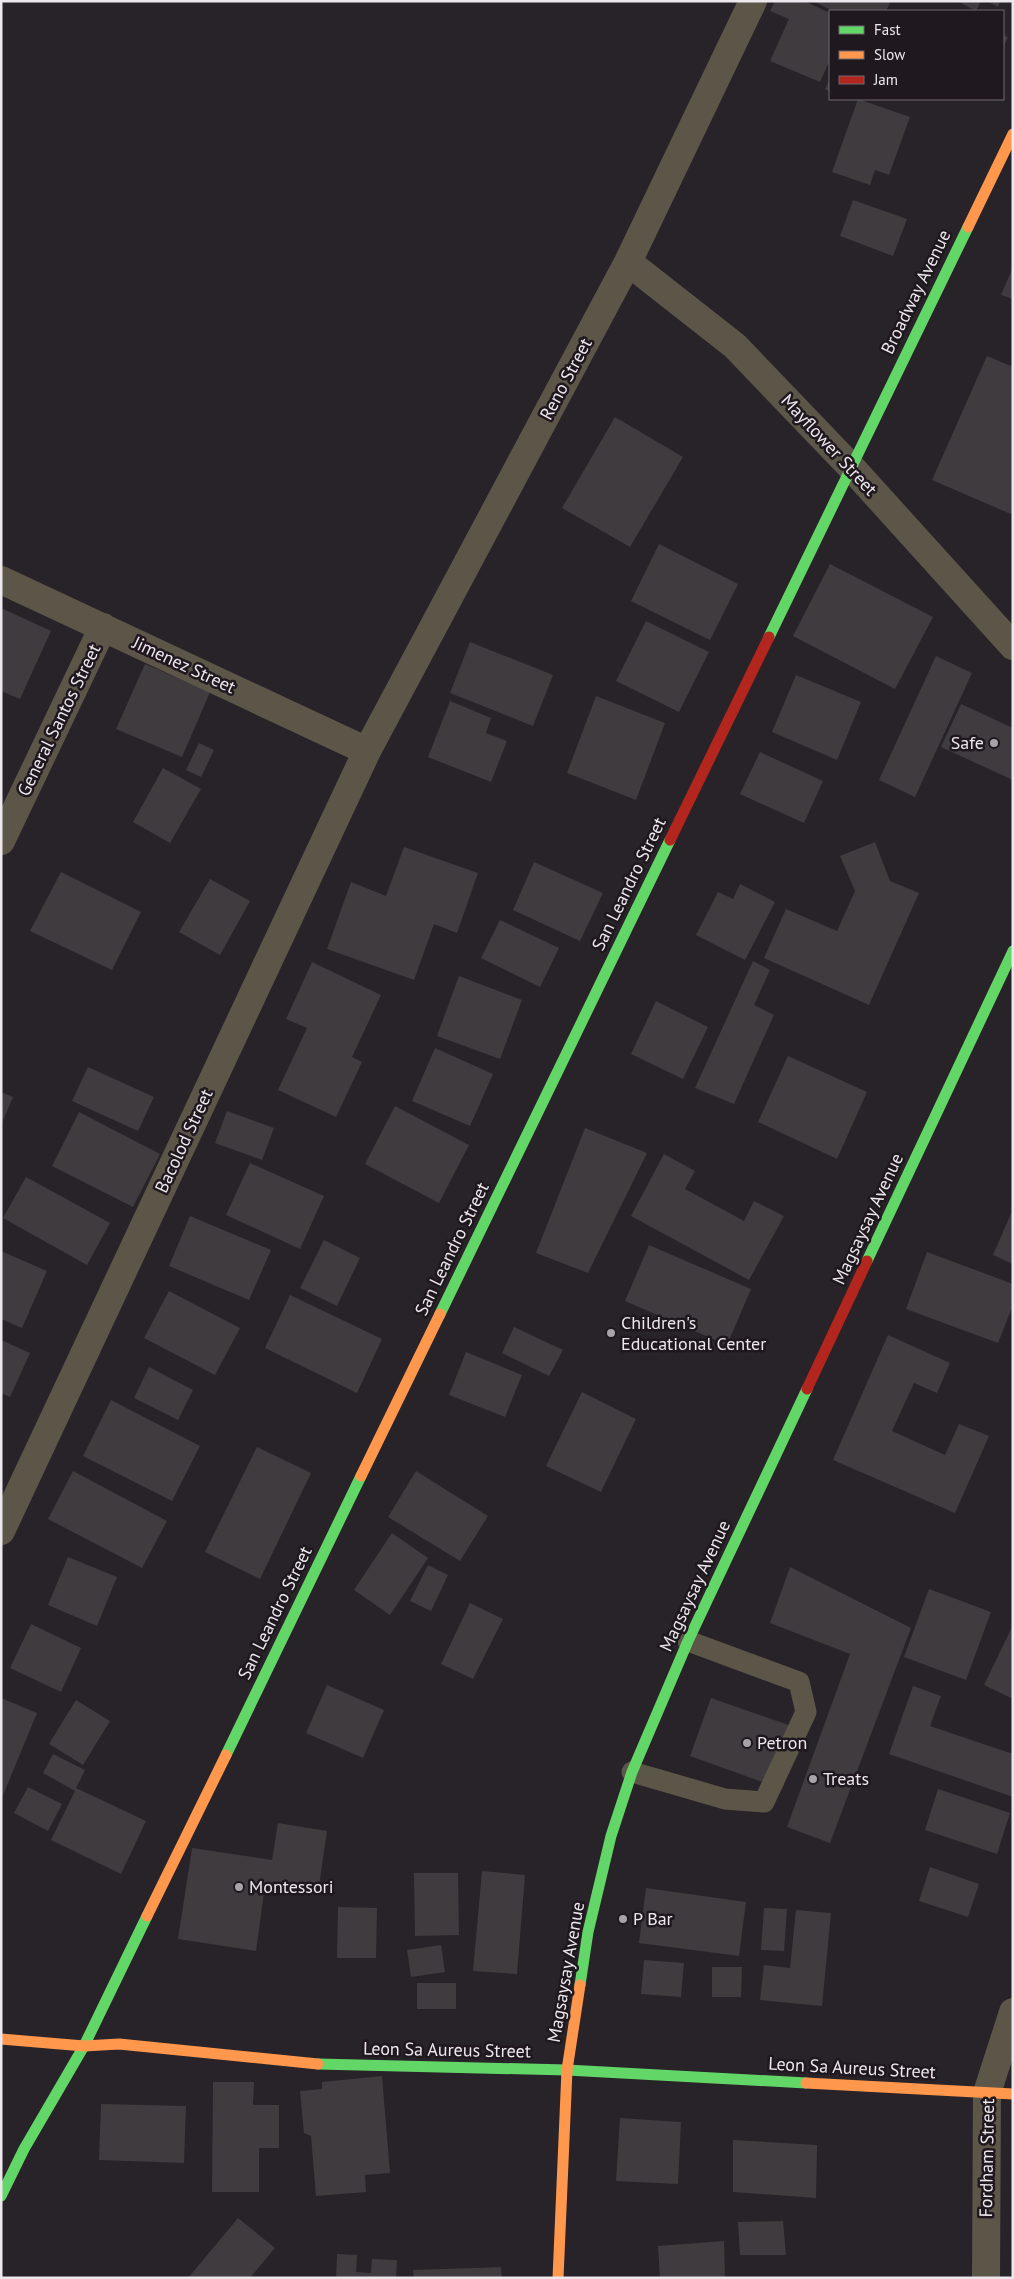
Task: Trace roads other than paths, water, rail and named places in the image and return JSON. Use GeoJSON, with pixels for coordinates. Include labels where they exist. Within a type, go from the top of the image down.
{"type":"FeatureCollection","features":[{"type":"Feature","properties":{"kind":"street","name":"Reno Street"},"geometry":{"type":"LineString","coordinates":[[367,751],[628,262],[753,1]]}},
{"type":"Feature","properties":{"kind":"street","name":"Broadway Avenue"},"geometry":{"type":"LineString","coordinates":[[851,467],[1013,134]]}},
{"type":"Feature","properties":{"kind":"street","name":"Mayflower Street"},"geometry":{"type":"LineString","coordinates":[[628,262],[735,346],[851,467],[1013,646]]}},
{"type":"Feature","properties":{"kind":"street","name":"San Leandro Street"},"geometry":{"type":"LineString","coordinates":[[84,2046],[851,467]]}},
{"type":"Feature","properties":{"kind":"street","name":"Jimenez Street"},"geometry":{"type":"LineString","coordinates":[[1,580],[367,751]]}},
{"type":"Feature","properties":{"kind":"street","name":"General Santos Street"},"geometry":{"type":"LineString","coordinates":[[1,840],[103,627]]}},
{"type":"Feature","properties":{"kind":"street","name":"Bacolod Street"},"geometry":{"type":"LineString","coordinates":[[1,1531],[367,751]]}},
{"type":"Feature","properties":{"kind":"street","name":"Magsaysay Avenue"},"geometry":{"type":"LineString","coordinates":[[558,2278],[566,2070],[588,1932],[611,1836],[632,1772],[688,1641],[1013,951]]}},
{"type":"Feature","properties":{"kind":"street","name":"Fordham Street"},"geometry":{"type":"LineString","coordinates":[[986,2278],[1000,2094],[1013,2012]]}},
{"type":"Feature","properties":{"kind":"street","name":"Leon Sa Aureus Street"},"geometry":{"type":"LineString","coordinates":[[1,2039],[84,2046],[120,2044],[328,2065],[566,2070],[1000,2094]]}},
{"type":"Feature","properties":{"kind":"street"},"geometry":{"type":"LineString","coordinates":[[1,2196],[24,2149],[84,2046]]}},
{"type":"Feature","properties":{"kind":"lane"},"geometry":{"type":"LineString","coordinates":[[632,1772],[725,1799],[764,1802],[806,1712],[799,1682],[688,1641]]}},
{"type":"Feature","properties":{"kind":"place","name":"Safe"},"geometry":{"type":"Point","coordinates":[994,743]}},
{"type":"Feature","properties":{"kind":"place","name":"Children's Educational Center"},"geometry":{"type":"Point","coordinates":[611,1333]}},
{"type":"Feature","properties":{"kind":"place","name":"Petron"},"geometry":{"type":"Point","coordinates":[747,1743]}},
{"type":"Feature","properties":{"kind":"place","name":"Treats"},"geometry":{"type":"Point","coordinates":[813,1779]}},
{"type":"Feature","properties":{"kind":"place","name":"Montessori"},"geometry":{"type":"Point","coordinates":[239,1887]}},
{"type":"Feature","properties":{"kind":"place","name":"P Bar"},"geometry":{"type":"Point","coordinates":[623,1919]}}]}
